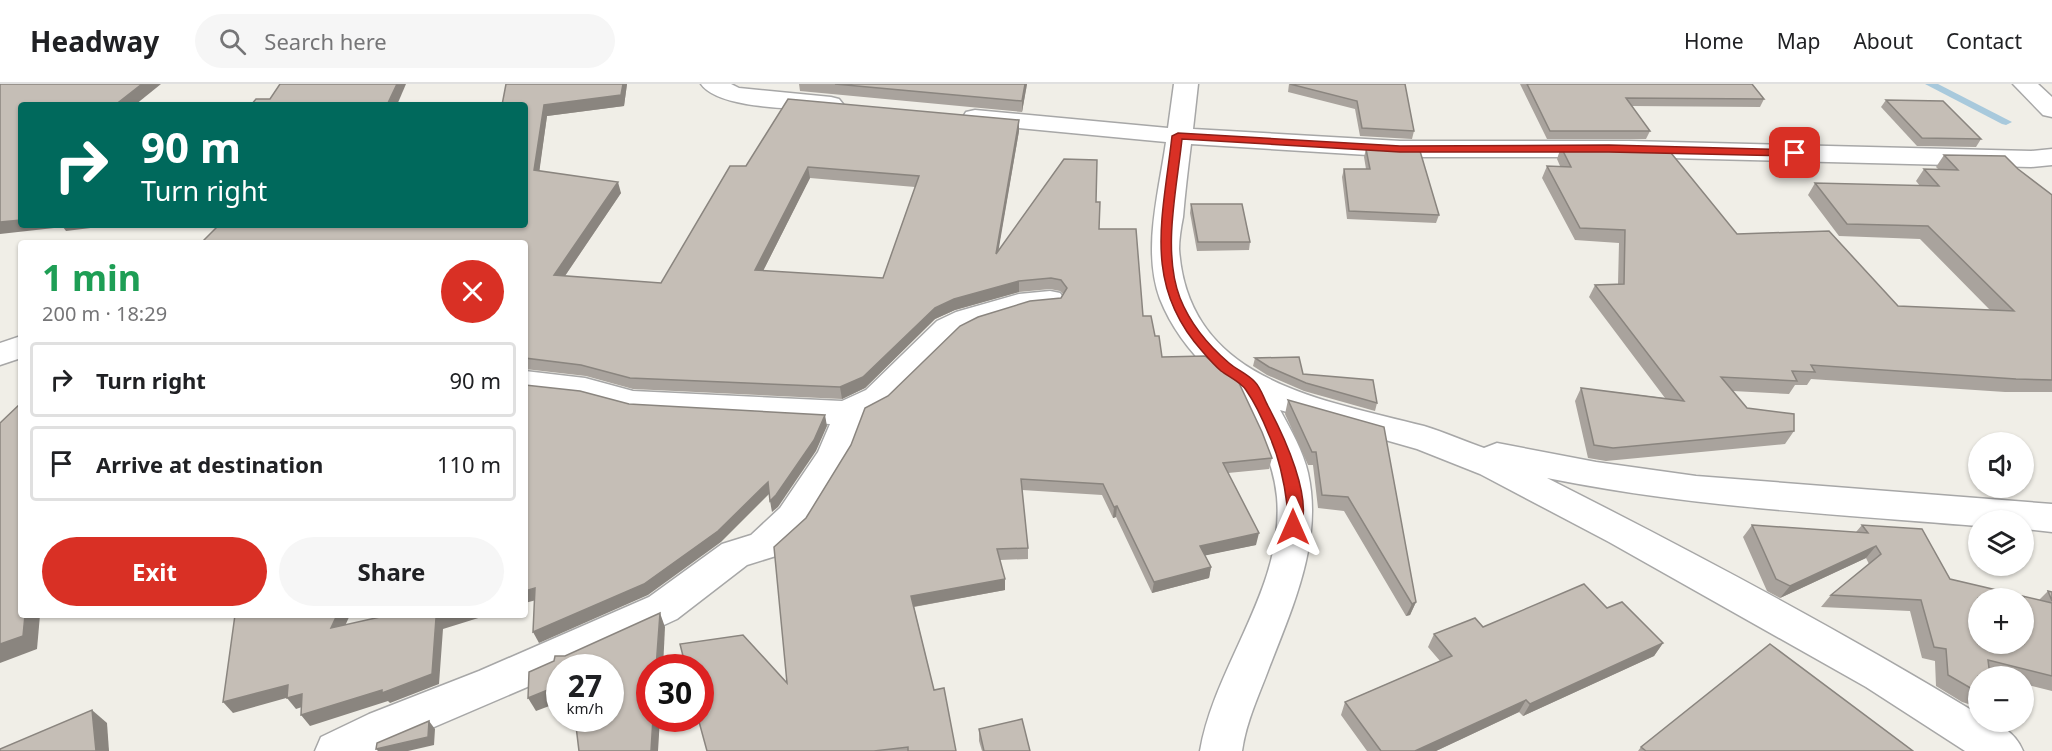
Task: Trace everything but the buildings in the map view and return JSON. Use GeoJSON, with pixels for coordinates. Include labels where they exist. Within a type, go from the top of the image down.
{"type":"FeatureCollection","features":[{"type":"Feature","properties":{"kind":"street"},"geometry":{"type":"LineString","coordinates":[[713,84],[735,95],[851,106]]}},
{"type":"Feature","properties":{"kind":"street"},"geometry":{"type":"LineString","coordinates":[[1186,84],[1166,248],[1168,273],[1174,297],[1187,325],[1224,367],[1251,386],[1284,400],[1426,439],[1596,475],[1696,489],[2052,518]]}},
{"type":"Feature","properties":{"kind":"street"},"geometry":{"type":"LineString","coordinates":[[2025,84],[2052,110]]}},
{"type":"Feature","properties":{"kind":"street"},"geometry":{"type":"LineString","coordinates":[[956,116],[1178,136],[1400,149],[1606,148],[2031,159],[2052,157]]}},
{"type":"Feature","properties":{"kind":"street"},"geometry":{"type":"LineString","coordinates":[[528,382],[585,389],[633,402],[846,413],[877,398],[948,328],[967,319],[1029,301],[1050,300]]}},
{"type":"Feature","properties":{"kind":"street"},"geometry":{"type":"LineString","coordinates":[[0,355],[18,347]]}},
{"type":"Feature","properties":{"kind":"street"},"geometry":{"type":"LineString","coordinates":[[1221,751],[1246,676],[1290,561],[1295,510],[1287,464],[1276,435],[1251,386]]}},
{"type":"Feature","properties":{"kind":"street"},"geometry":{"type":"LineString","coordinates":[[336,751],[384,727],[493,684],[663,608],[735,554],[763,546],[793,518],[834,456],[851,411]]}},
{"type":"Feature","properties":{"kind":"street"},"geometry":{"type":"LineString","coordinates":[[1426,439],[1492,465],[1622,532],[1880,675],[2002,751]]}},
{"type":"Feature","properties":{"kind":"waterway"},"geometry":{"type":"LineString","coordinates":[[1930,84],[2006,122]]}},
{"type":"Feature","properties":{"kind":"route"},"geometry":{"type":"LineString","coordinates":[[1293,527],[1295,510],[1290,474],[1276,435],[1251,386],[1224,367],[1205,347],[1187,325],[1174,297],[1168,273],[1166,248],[1178,136],[1400,149],[1609,148],[1795,153]]}}]}
